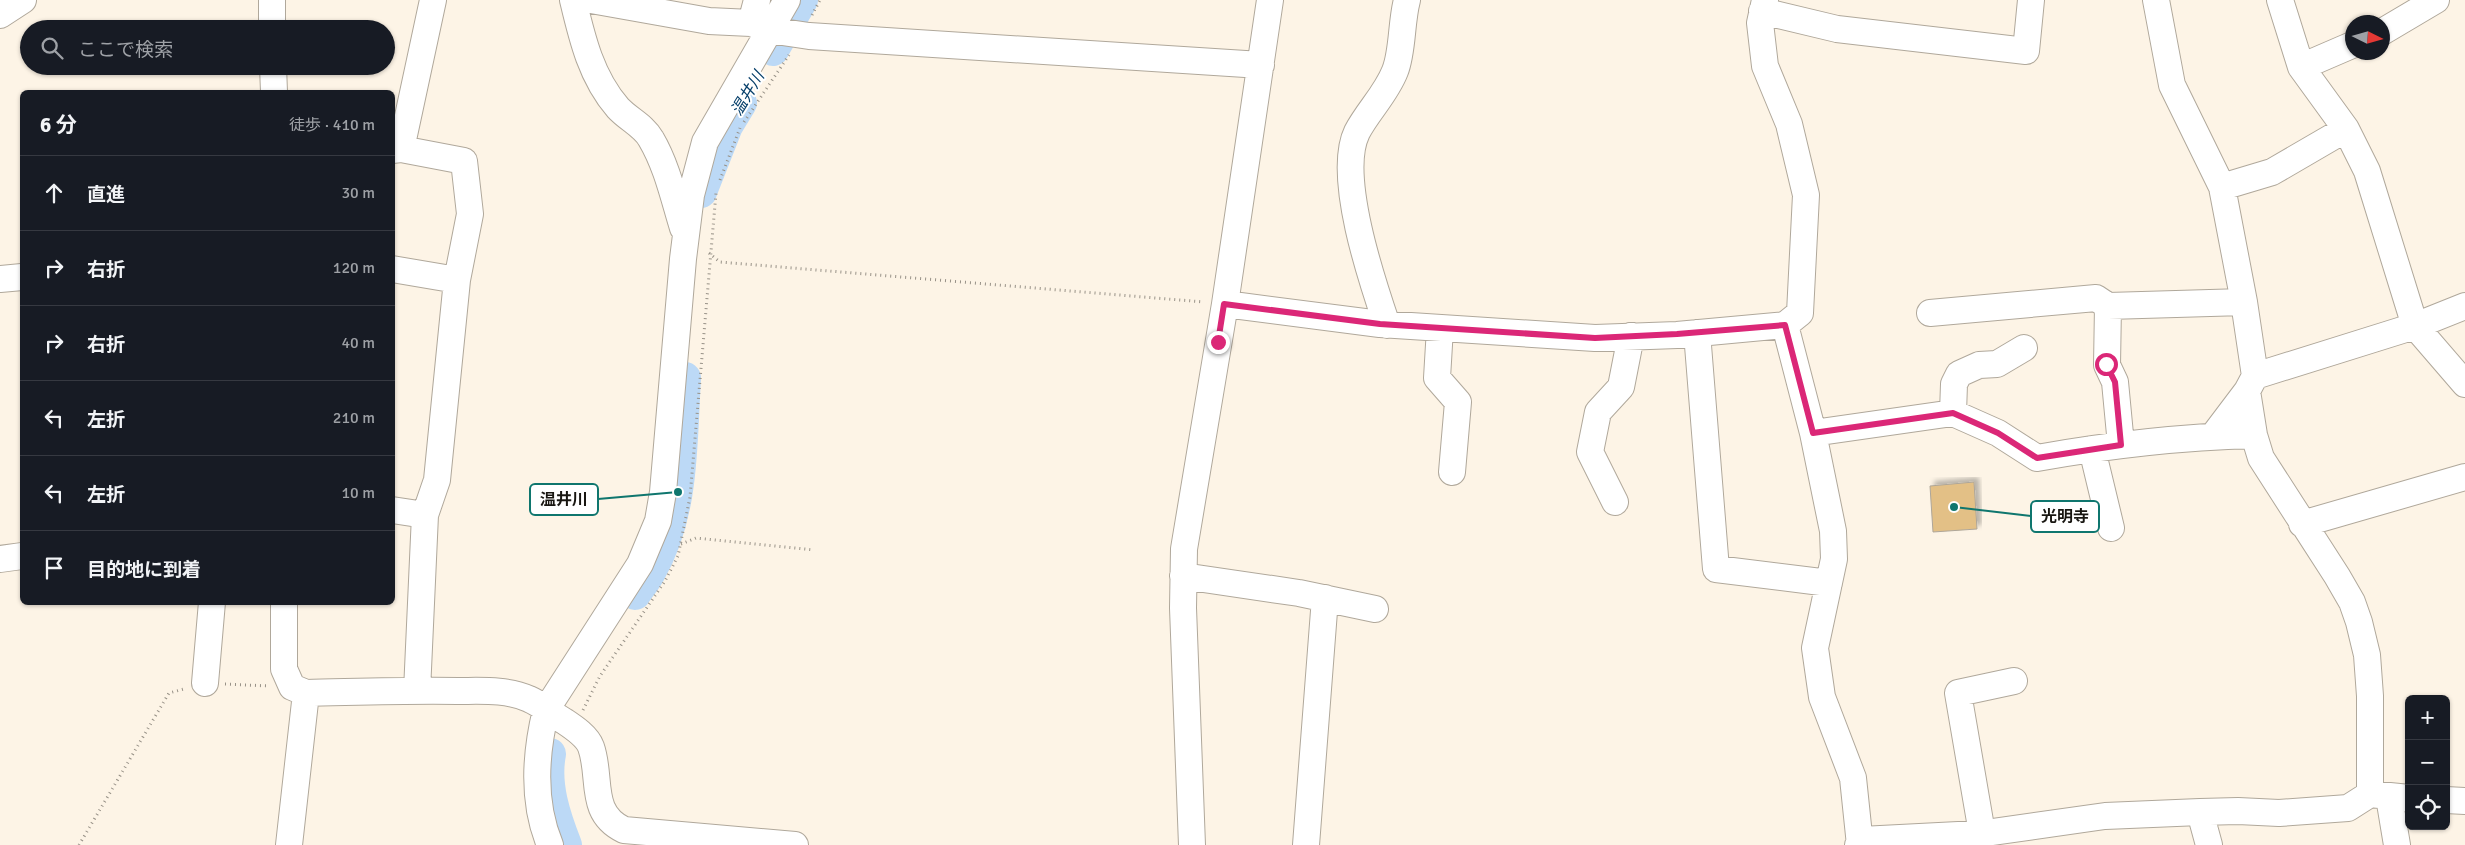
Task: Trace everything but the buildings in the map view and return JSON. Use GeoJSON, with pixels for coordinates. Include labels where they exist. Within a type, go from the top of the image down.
{"type":"FeatureCollection","features":[{"type":"Feature","properties":{"kind":"street"},"geometry":{"type":"LineString","coordinates":[[0,15],[23,0]]}},
{"type":"Feature","properties":{"kind":"street"},"geometry":{"type":"LineString","coordinates":[[272,0],[272,20]]}},
{"type":"Feature","properties":{"kind":"street"},"geometry":{"type":"LineString","coordinates":[[418,690],[425,515],[437,480],[457,280],[470,214],[464,162],[397,150],[433,0]]}},
{"type":"Feature","properties":{"kind":"street"},"geometry":{"type":"LineString","coordinates":[[573,0],[582,41],[598,79],[618,108],[650,137],[661,158],[686,236]]}},
{"type":"Feature","properties":{"kind":"street"},"geometry":{"type":"LineString","coordinates":[[591,0],[709,21],[1262,65]]}},
{"type":"Feature","properties":{"kind":"street"},"geometry":{"type":"LineString","coordinates":[[550,845],[543,828],[536,792],[542,728],[562,720],[640,564],[658,521],[663,492],[691,195],[705,142],[775,26],[787,0]]}},
{"type":"Feature","properties":{"kind":"street"},"geometry":{"type":"LineString","coordinates":[[1192,845],[1183,576],[1184,549],[1262,65],[1270,0]]}},
{"type":"Feature","properties":{"kind":"street"},"geometry":{"type":"LineString","coordinates":[[1387,324],[1369,270],[1357,216],[1352,153],[1357,133],[1384,93],[1396,69],[1407,0]]}},
{"type":"Feature","properties":{"kind":"street"},"geometry":{"type":"LineString","coordinates":[[1224,304],[1387,324],[1595,338],[1697,333],[1785,325],[1800,313],[1806,195],[1789,124],[1765,66],[1760,22],[1764,5],[1837,29],[2026,51],[2032,0]]}},
{"type":"Feature","properties":{"kind":"street"},"geometry":{"type":"LineString","coordinates":[[2156,0],[2172,85],[2222,188],[2244,302],[2254,435],[2261,458],[2352,602],[2359,622],[2367,655],[2370,696],[2397,845]]}},
{"type":"Feature","properties":{"kind":"street"},"geometry":{"type":"LineString","coordinates":[[2280,0],[2301,67],[2346,129],[2367,170],[2380,205],[2392,255],[2415,326],[2465,384]]}},
{"type":"Feature","properties":{"kind":"street"},"geometry":{"type":"LineString","coordinates":[[2390,27],[2436,0]]}},
{"type":"Feature","properties":{"kind":"street"},"geometry":{"type":"LineString","coordinates":[[2301,67],[2345,48]]}},
{"type":"Feature","properties":{"kind":"street"},"geometry":{"type":"LineString","coordinates":[[273,75],[274,90]]}},
{"type":"Feature","properties":{"kind":"street"},"geometry":{"type":"LineString","coordinates":[[2222,188],[2272,172],[2346,129]]}},
{"type":"Feature","properties":{"kind":"street"},"geometry":{"type":"LineString","coordinates":[[395,270],[457,280]]}},
{"type":"Feature","properties":{"kind":"street"},"geometry":{"type":"LineString","coordinates":[[0,278],[20,277]]}},
{"type":"Feature","properties":{"kind":"street"},"geometry":{"type":"LineString","coordinates":[[1930,313],[2096,298],[2108,306],[2244,302]]}},
{"type":"Feature","properties":{"kind":"street"},"geometry":{"type":"LineString","coordinates":[[2108,306],[2106,364],[2115,382],[2121,445]]}},
{"type":"Feature","properties":{"kind":"street"},"geometry":{"type":"LineString","coordinates":[[2213,436],[2251,384],[2415,326],[2465,306]]}},
{"type":"Feature","properties":{"kind":"street"},"geometry":{"type":"LineString","coordinates":[[1785,325],[1813,433],[1833,531],[1834,559],[1815,648],[1822,697],[1853,778],[1860,843],[1982,833],[2105,816],[2238,811],[2279,813],[2348,808],[2389,796]]}},
{"type":"Feature","properties":{"kind":"street"},"geometry":{"type":"LineString","coordinates":[[1440,328],[1437,378],[1458,402],[1452,472]]}},
{"type":"Feature","properties":{"kind":"street"},"geometry":{"type":"LineString","coordinates":[[1697,333],[1716,569],[1829,583]]}},
{"type":"Feature","properties":{"kind":"street"},"geometry":{"type":"LineString","coordinates":[[1615,502],[1590,452],[1598,412],[1621,387],[1631,336]]}},
{"type":"Feature","properties":{"kind":"street"},"geometry":{"type":"LineString","coordinates":[[1953,413],[1954,384],[1959,374],[1978,365],[1997,364],[2024,348]]}},
{"type":"Feature","properties":{"kind":"street"},"geometry":{"type":"LineString","coordinates":[[1813,433],[1953,413],[1998,433],[2037,458],[2121,445],[2213,436],[2254,435]]}},
{"type":"Feature","properties":{"kind":"street"},"geometry":{"type":"LineString","coordinates":[[2092,449],[2111,528]]}},
{"type":"Feature","properties":{"kind":"street"},"geometry":{"type":"LineString","coordinates":[[2302,524],[2465,478]]}},
{"type":"Feature","properties":{"kind":"street"},"geometry":{"type":"LineString","coordinates":[[395,510],[425,515]]}},
{"type":"Feature","properties":{"kind":"street"},"geometry":{"type":"LineString","coordinates":[[0,559],[20,556]]}},
{"type":"Feature","properties":{"kind":"street"},"geometry":{"type":"LineString","coordinates":[[1183,576],[1300,592],[1374,609]]}},
{"type":"Feature","properties":{"kind":"street"},"geometry":{"type":"LineString","coordinates":[[1306,845],[1325,598]]}},
{"type":"Feature","properties":{"kind":"street"},"geometry":{"type":"LineString","coordinates":[[205,683],[212,605]]}},
{"type":"Feature","properties":{"kind":"street"},"geometry":{"type":"LineString","coordinates":[[284,605],[284,668],[299,690],[290,845]]}},
{"type":"Feature","properties":{"kind":"street"},"geometry":{"type":"LineString","coordinates":[[1982,833],[1958,694],[2014,680]]}},
{"type":"Feature","properties":{"kind":"street"},"geometry":{"type":"LineString","coordinates":[[299,690],[504,692],[528,698],[586,738],[591,747],[599,800],[605,814],[613,825],[624,830],[795,845]]}},
{"type":"Feature","properties":{"kind":"street"},"geometry":{"type":"LineString","coordinates":[[2450,800],[2465,801]]}},
{"type":"Feature","properties":{"kind":"street"},"geometry":{"type":"LineString","coordinates":[[2200,812],[2209,845]]}},
{"type":"Feature","properties":{"kind":"path"},"geometry":{"type":"LineString","coordinates":[[562,720],[600,676],[672,569],[681,544],[690,497],[709,253],[716,194],[775,26],[820,0]]}},
{"type":"Feature","properties":{"kind":"path"},"geometry":{"type":"LineString","coordinates":[[709,253],[720,262],[1224,304]]}},
{"type":"Feature","properties":{"kind":"path"},"geometry":{"type":"LineString","coordinates":[[681,544],[696,538],[814,550]]}},
{"type":"Feature","properties":{"kind":"path"},"geometry":{"type":"LineString","coordinates":[[79,845],[169,693],[205,683],[299,690]]}},
{"type":"Feature","properties":{"kind":"waterway","name":"温井川"},"geometry":{"type":"LineString","coordinates":[[773,50],[802,0]]}},
{"type":"Feature","properties":{"kind":"waterway","name":"温井川"},"geometry":{"type":"LineString","coordinates":[[701,192],[727,126],[741,103]]}},
{"type":"Feature","properties":{"kind":"waterway","name":"温井川"},"geometry":{"type":"LineString","coordinates":[[635,594],[648,575],[661,549],[675,502],[679,478],[685,378]]}},
{"type":"Feature","properties":{"kind":"waterway","name":"温井川"},"geometry":{"type":"LineString","coordinates":[[550,754],[548,777],[552,801],[566,845]]}},
{"type":"Feature","properties":{"kind":"place","name":"温井川"},"geometry":{"type":"Point","coordinates":[678,492]}},
{"type":"Feature","properties":{"kind":"place","name":"光明寺"},"geometry":{"type":"Point","coordinates":[1954,507]}},
{"type":"Feature","properties":{"kind":"route"},"geometry":{"type":"LineString","coordinates":[[1218,342],[1224,304],[1380,324],[1595,338],[1677,334],[1785,325],[1813,433],[1915,420],[1953,413],[1998,433],[2037,458],[2121,445],[2115,382],[2106,364]]}}]}
